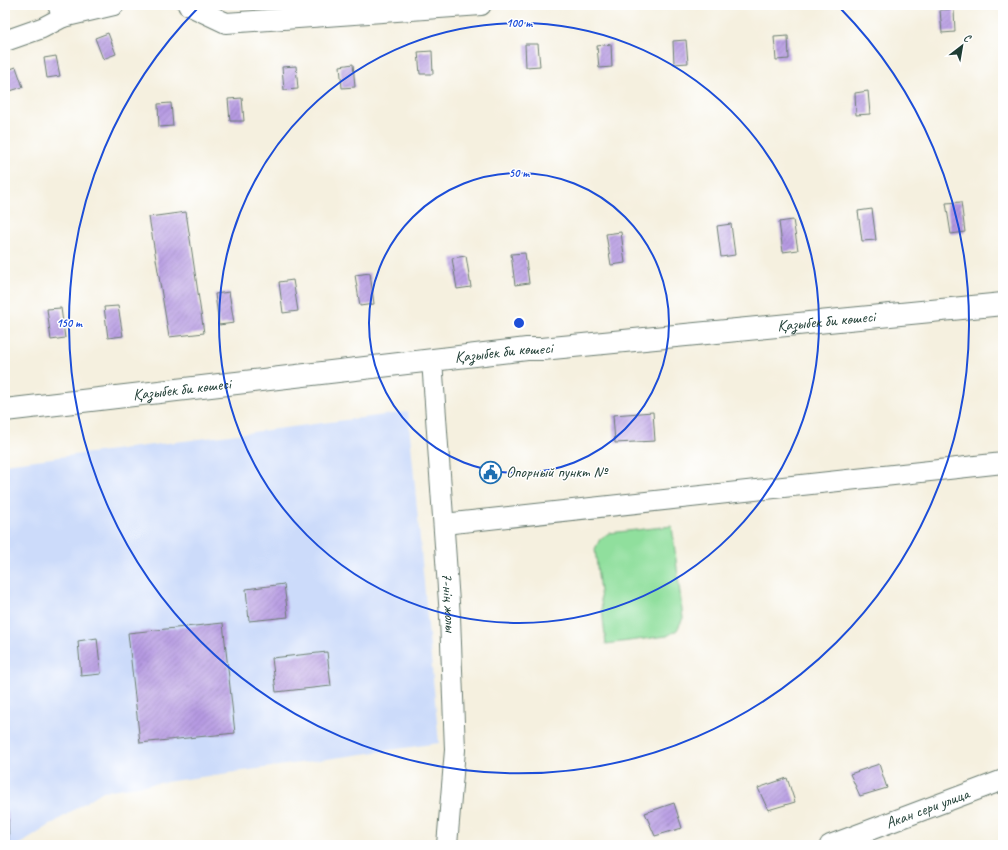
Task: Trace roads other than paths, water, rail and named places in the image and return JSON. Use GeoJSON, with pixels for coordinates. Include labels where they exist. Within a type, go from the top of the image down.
{"type":"FeatureCollection","features":[{"type":"Feature","properties":{"kind":"main road","name":"Қазыбек би көшесі"},"geometry":{"type":"LineString","coordinates":[[5,410],[527,349],[1003,304]]}},
{"type":"Feature","properties":{"kind":"street"},"geometry":{"type":"LineString","coordinates":[[5,41],[42,28],[60,11],[114,5]]}},
{"type":"Feature","properties":{"kind":"street"},"geometry":{"type":"LineString","coordinates":[[188,5],[226,23],[481,5]]}},
{"type":"Feature","properties":{"kind":"street","name":"7-нің жолы"},"geometry":{"type":"LineString","coordinates":[[432,360],[450,617],[455,750],[447,845]]}},
{"type":"Feature","properties":{"kind":"street"},"geometry":{"type":"LineString","coordinates":[[444,524],[1003,463]]}},
{"type":"Feature","properties":{"kind":"street","name":"Акан сери улица"},"geometry":{"type":"LineString","coordinates":[[830,845],[1003,780]]}},
{"type":"Feature","properties":{"kind":"place","name":"Опорный пункт №"},"geometry":{"type":"Point","coordinates":[490,472]}}]}
